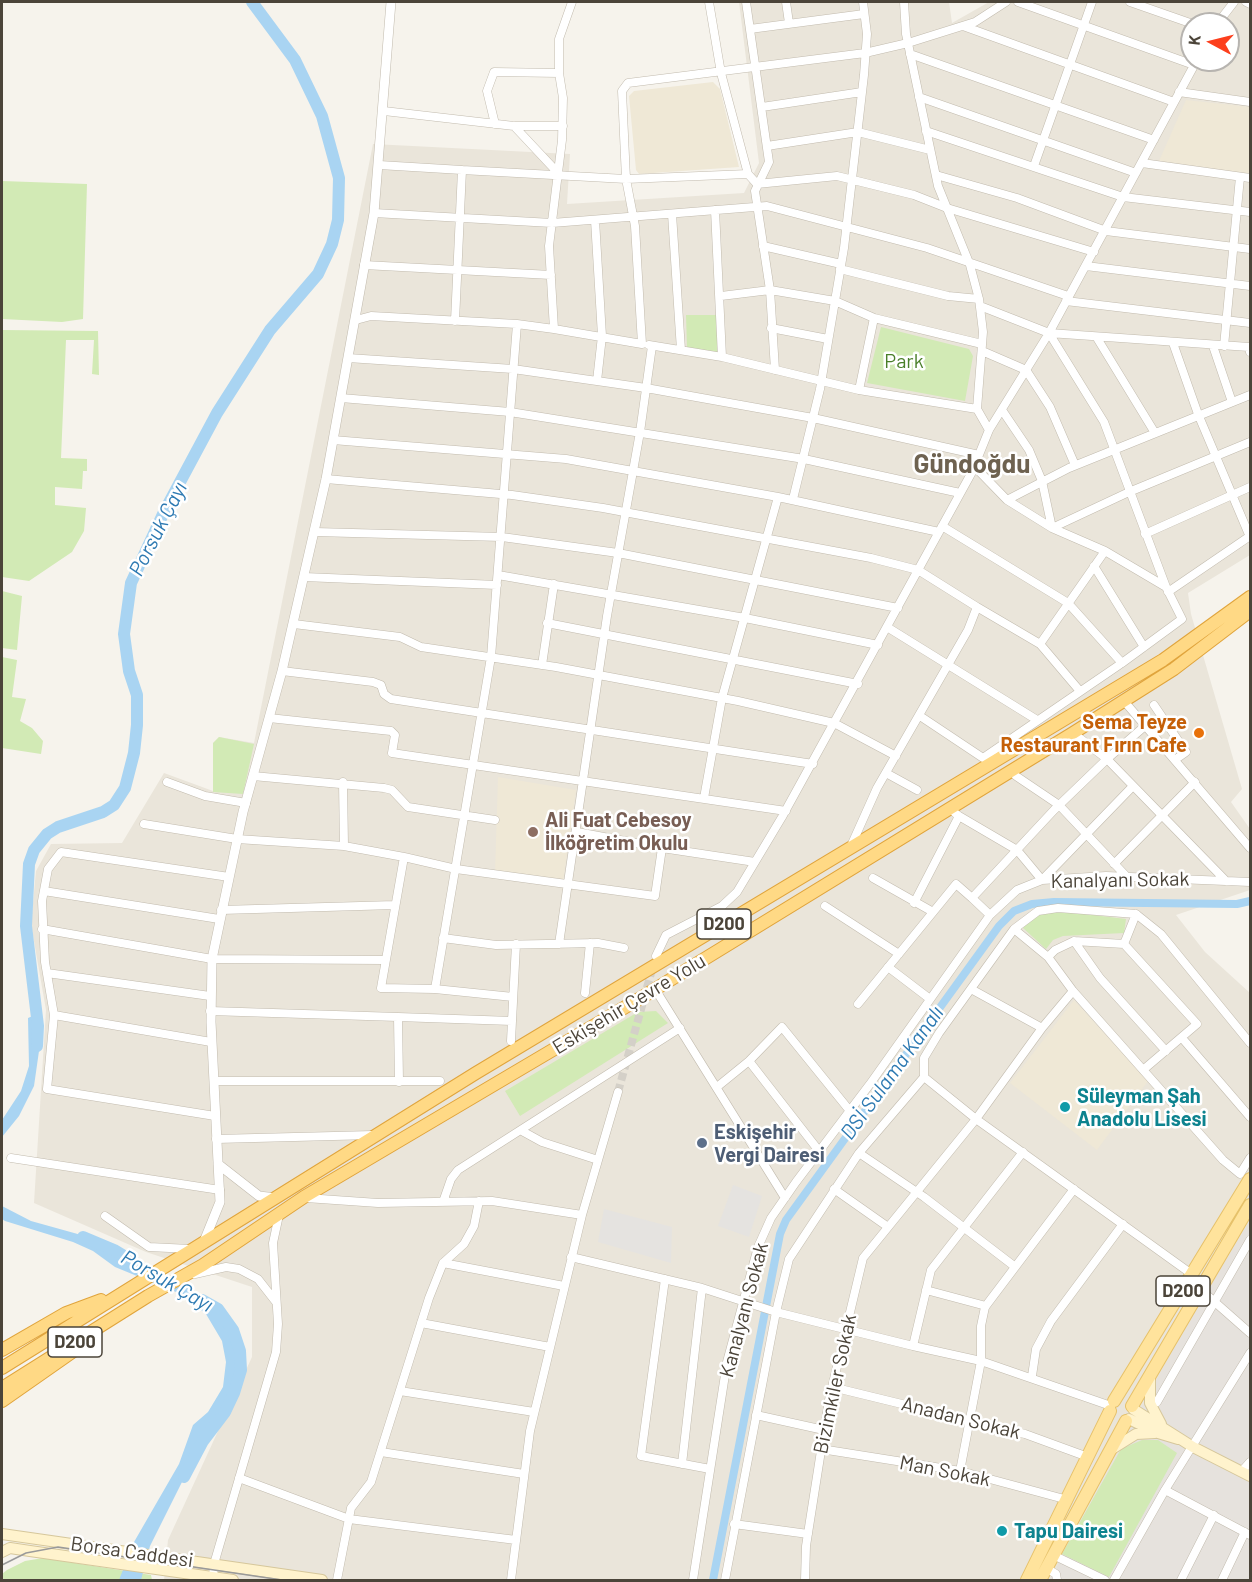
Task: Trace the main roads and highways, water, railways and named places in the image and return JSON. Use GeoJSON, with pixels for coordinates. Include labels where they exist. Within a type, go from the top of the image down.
{"type":"FeatureCollection","features":[{"type":"Feature","properties":{"kind":"highway","name":"Eskişehir Çevre Yolu"},"geometry":{"type":"LineString","coordinates":[[2,1368],[851,846],[1163,660],[1251,597]]}},
{"type":"Feature","properties":{"kind":"highway","name":"Eskişehir Çevre Yolu"},"geometry":{"type":"LineString","coordinates":[[2,1388],[148,1296],[203,1265],[304,1197],[655,989],[1073,733],[1174,669],[1251,611]]}},
{"type":"Feature","properties":{"kind":"highway"},"geometry":{"type":"LineString","coordinates":[[2,1350],[66,1313],[128,1290]]}},
{"type":"Feature","properties":{"kind":"highway"},"geometry":{"type":"LineString","coordinates":[[2,1401],[52,1368],[148,1296]]}},
{"type":"Feature","properties":{"kind":"main road","name":"D200"},"geometry":{"type":"LineString","coordinates":[[1112,1406],[1251,1179]]}},
{"type":"Feature","properties":{"kind":"main road"},"geometry":{"type":"LineString","coordinates":[[1040,1581],[1150,1376],[1251,1205]]}},
{"type":"Feature","properties":{"kind":"main road"},"geometry":{"type":"LineString","coordinates":[[1150,1376],[1150,1404],[1160,1429]]}},
{"type":"Feature","properties":{"kind":"main road"},"geometry":{"type":"LineString","coordinates":[[1027,1581],[1112,1406],[1124,1399],[1130,1414],[1246,1473]]}},
{"type":"Feature","properties":{"kind":"main road"},"geometry":{"type":"LineString","coordinates":[[1112,1406],[1116,1421],[1130,1414]]}},
{"type":"Feature","properties":{"kind":"main road"},"geometry":{"type":"LineString","coordinates":[[1109,1451],[1136,1434],[1160,1429]]}},
{"type":"Feature","properties":{"kind":"main road","name":"Borsa Caddesi"},"geometry":{"type":"LineString","coordinates":[[2,1535],[120,1550],[322,1581]]}},
{"type":"Feature","properties":{"kind":"main road","name":"Borsa Caddesi"},"geometry":{"type":"LineString","coordinates":[[2,1552],[10,1548],[233,1581]]}},
{"type":"Feature","properties":{"kind":"water"},"geometry":{"type":"Polygon","coordinates":[[[35,1015],[40,1044],[34,1086],[19,1116],[2,1137],[2,1120],[21,1091],[29,1066],[28,1018],[35,1015]]]}},
{"type":"Feature","properties":{"kind":"water"},"geometry":{"type":"Polygon","coordinates":[[[2,1206],[31,1221],[92,1238],[111,1252],[141,1261],[209,1299],[225,1318],[237,1348],[240,1367],[222,1419],[197,1441],[190,1466],[150,1546],[141,1580],[119,1580],[134,1542],[179,1464],[193,1425],[208,1412],[223,1387],[226,1362],[222,1341],[206,1314],[181,1294],[115,1267],[93,1251],[73,1242],[5,1221],[2,1219],[2,1206]]]}},
{"type":"Feature","properties":{"kind":"waterway","name":"Porsuk Çayı"},"geometry":{"type":"LineString","coordinates":[[37,1046],[38,1026],[26,926],[29,864],[34,850],[47,834],[58,827],[103,812],[114,805],[125,788],[134,753],[137,725],[137,695],[129,671],[124,634],[131,583],[164,512],[217,413],[270,330],[318,274],[332,244],[338,220],[339,178],[322,116],[295,60],[252,2]]}},
{"type":"Feature","properties":{"kind":"waterway","name":"DSİ Sulama Kanalı"},"geometry":{"type":"LineString","coordinates":[[713,1580],[780,1234],[786,1220],[999,926],[1014,911],[1032,904],[1054,902],[1237,904],[1250,901]]}},
{"type":"Feature","properties":{"kind":"waterway","name":"Porsuk Çayı"},"geometry":{"type":"LineString","coordinates":[[83,1237],[114,1250],[137,1264]]}},
{"type":"Feature","properties":{"kind":"waterway","name":"Porsuk Çayı"},"geometry":{"type":"LineString","coordinates":[[184,1477],[203,1441],[225,1412],[241,1370],[240,1351],[233,1330],[218,1309],[202,1300]]}},
{"type":"Feature","properties":{"kind":"tunnel"},"geometry":{"type":"LineString","coordinates":[[618,1092],[653,966]]}},
{"type":"Feature","properties":{"kind":"tram line"},"geometry":{"type":"LineString","coordinates":[[2,1565],[26,1553],[58,1547],[282,1580]]}},
{"type":"Feature","properties":{"kind":"place","name":"Sema Teyze Restaurant Fırın Cafe"},"geometry":{"type":"Point","coordinates":[1199,733]}},
{"type":"Feature","properties":{"kind":"place","name":"Ali Fuat Cebesoy İlköğretim Okulu"},"geometry":{"type":"Point","coordinates":[533,832]}},
{"type":"Feature","properties":{"kind":"place","name":"Süleyman Şah Anadolu Lisesi"},"geometry":{"type":"Point","coordinates":[1065,1107]}},
{"type":"Feature","properties":{"kind":"place","name":"Eskişehir Vergi Dairesi"},"geometry":{"type":"Point","coordinates":[702,1143]}},
{"type":"Feature","properties":{"kind":"place","name":"Tapu Dairesi"},"geometry":{"type":"Point","coordinates":[1002,1531]}},
{"type":"Feature","properties":{"kind":"district","name":"Gündoğdu"},"geometry":{"type":"Point","coordinates":[972,464]}},
{"type":"Feature","properties":{"kind":"park label","name":"Park"},"geometry":{"type":"Point","coordinates":[904,361]}}]}
